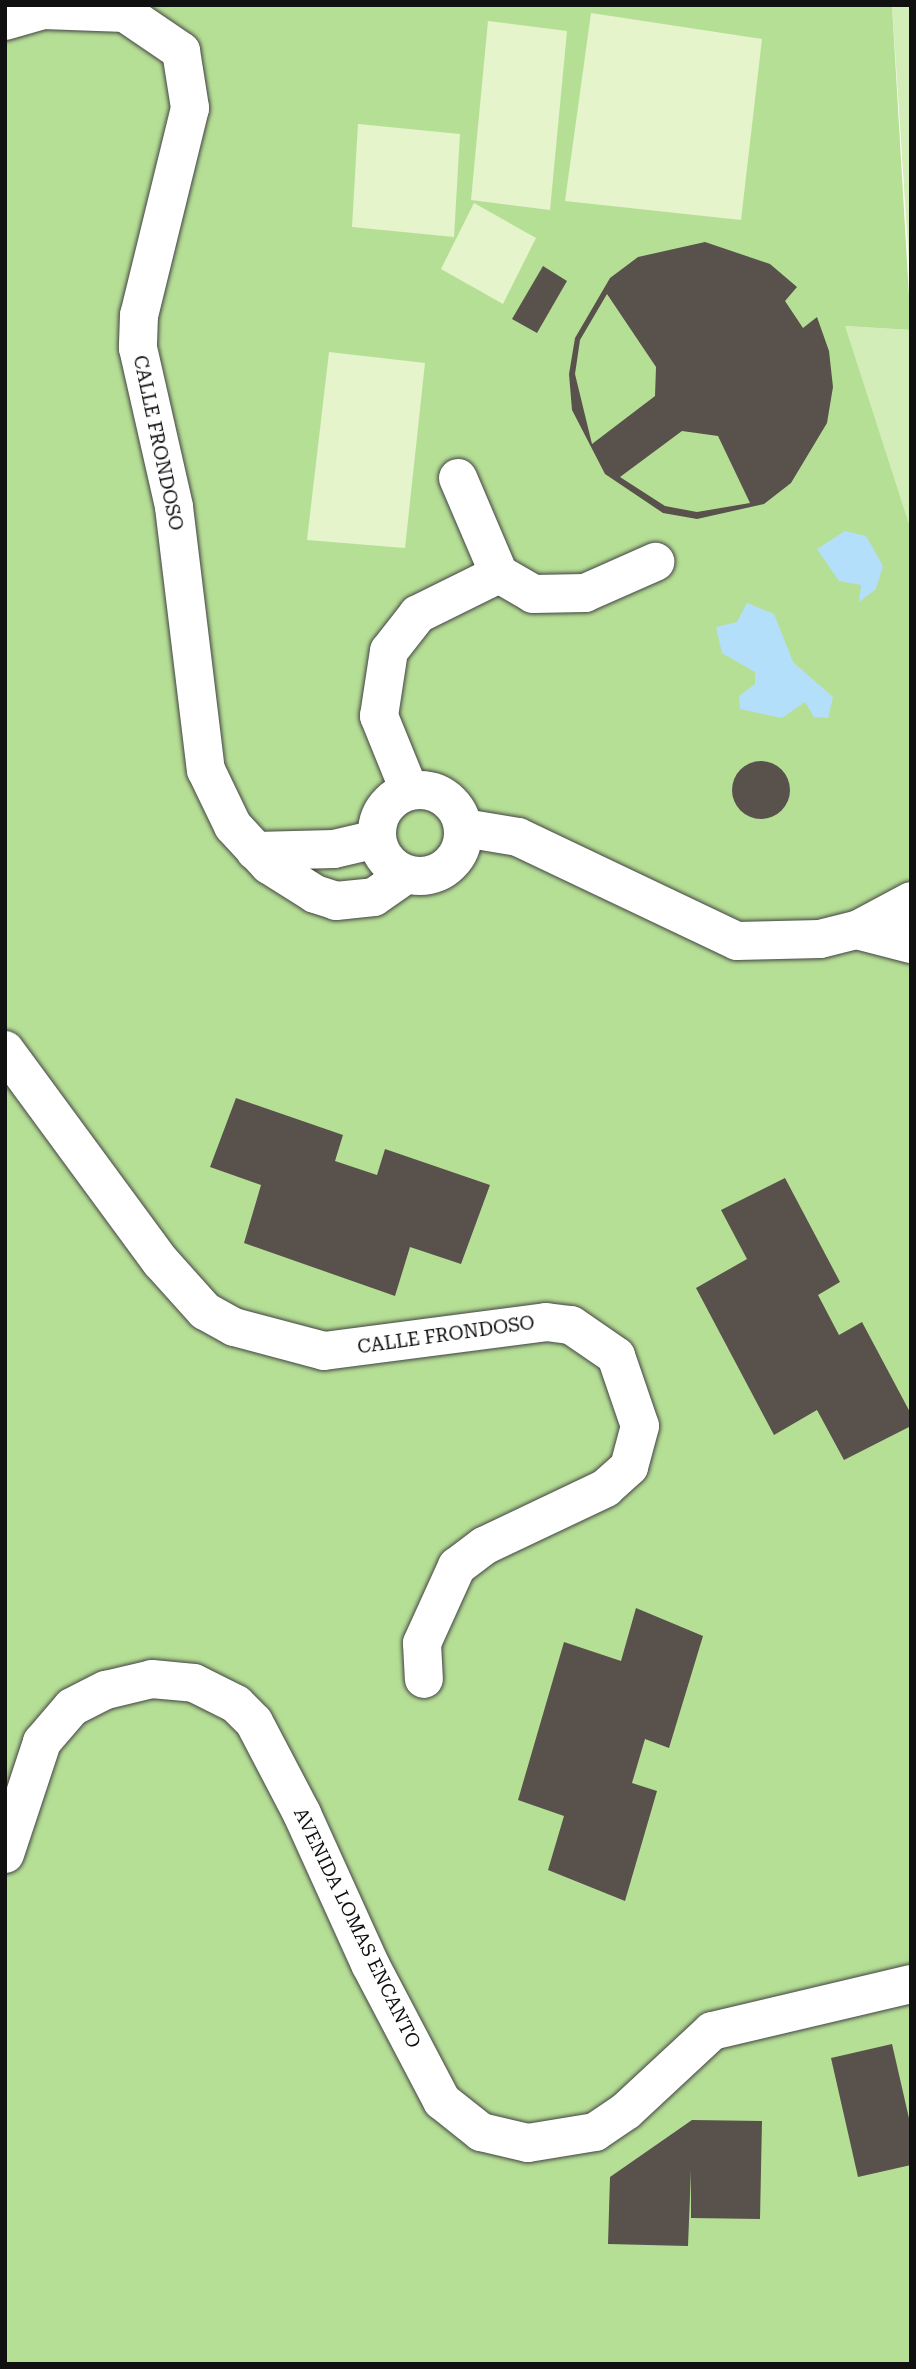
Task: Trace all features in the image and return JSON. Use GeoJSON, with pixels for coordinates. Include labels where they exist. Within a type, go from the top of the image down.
{"type":"FeatureCollection","features":[{"type":"Feature","properties":{"kind":"street","name":"CALLE FRONDOSO"},"geometry":{"type":"LineString","coordinates":[[5,20],[43,10],[125,13],[164,35],[187,67],[185,134],[139,315],[138,348],[174,507],[206,770],[218,802],[255,851],[287,878],[337,901],[374,897],[405,875]]}},
{"type":"Feature","properties":{"kind":"street"},"geometry":{"type":"LineString","coordinates":[[458,478],[499,574],[533,594],[585,593],[655,562]]}},
{"type":"Feature","properties":{"kind":"street"},"geometry":{"type":"LineString","coordinates":[[409,790],[379,716],[389,651],[418,614],[499,574]]}},
{"type":"Feature","properties":{"kind":"street"},"geometry":{"type":"LineString","coordinates":[[409,790],[430,790],[449,800],[464,828],[457,857],[442,871],[405,875],[385,859],[377,839],[379,818],[409,790]]}},
{"type":"Feature","properties":{"kind":"street"},"geometry":{"type":"LineString","coordinates":[[464,828],[518,836],[737,941],[782,944],[857,930],[911,901]]}},
{"type":"Feature","properties":{"kind":"street"},"geometry":{"type":"LineString","coordinates":[[255,851],[334,849],[377,839]]}},
{"type":"Feature","properties":{"kind":"street"},"geometry":{"type":"LineString","coordinates":[[857,930],[911,944]]}},
{"type":"Feature","properties":{"kind":"street","name":"CALLE FRONDOSO"},"geometry":{"type":"LineString","coordinates":[[5,1050],[161,1262],[205,1311],[234,1326],[324,1351],[546,1322],[571,1325],[616,1356],[640,1426],[629,1466],[606,1488],[484,1546],[457,1566],[422,1643],[424,1679]]}},
{"type":"Feature","properties":{"kind":"street","name":"AVENIDA LOMAS ENCANTO"},"geometry":{"type":"LineString","coordinates":[[5,1854],[42,1742],[72,1707],[106,1690],[152,1679],[194,1683],[236,1704],[254,1722],[302,1814],[370,1964],[442,2101],[481,2132],[528,2143],[595,2132],[626,2111],[712,2031],[911,1984]]}},
{"type":"Feature","properties":{"kind":"green space"},"geometry":{"type":"Polygon","coordinates":[[[5,5],[892,5],[911,330],[845,326],[911,530],[911,2364],[5,2364],[5,5]]]}},
{"type":"Feature","properties":{"kind":"green space"},"geometry":{"type":"Polygon","coordinates":[[[892,5],[911,5],[911,293],[892,5]]]}},
{"type":"Feature","properties":{"kind":"green space"},"geometry":{"type":"Polygon","coordinates":[[[591,13],[762,39],[741,220],[565,201],[591,13]]]}},
{"type":"Feature","properties":{"kind":"green space"},"geometry":{"type":"Polygon","coordinates":[[[488,21],[567,31],[550,210],[471,200],[488,21]]]}},
{"type":"Feature","properties":{"kind":"green space"},"geometry":{"type":"Polygon","coordinates":[[[358,124],[460,134],[454,237],[352,227],[358,124]]]}},
{"type":"Feature","properties":{"kind":"green space"},"geometry":{"type":"Polygon","coordinates":[[[474,203],[536,238],[503,304],[441,269],[474,203]]]}},
{"type":"Feature","properties":{"kind":"green space"},"geometry":{"type":"Polygon","coordinates":[[[844,326],[911,330],[911,530],[844,326]]]}},
{"type":"Feature","properties":{"kind":"green space"},"geometry":{"type":"Polygon","coordinates":[[[329,352],[425,363],[405,548],[307,540],[329,352]]]}},
{"type":"Feature","properties":{"kind":"water"},"geometry":{"type":"Polygon","coordinates":[[[845,531],[866,536],[883,566],[876,589],[859,602],[861,585],[839,581],[817,549],[845,531]]]}},
{"type":"Feature","properties":{"kind":"water"},"geometry":{"type":"Polygon","coordinates":[[[747,603],[774,614],[793,662],[833,697],[828,718],[814,717],[805,702],[782,718],[740,709],[739,696],[755,684],[755,672],[722,653],[716,627],[737,622],[747,603]]]}},
{"type":"Feature","properties":{"kind":"building"},"geometry":{"type":"Polygon","coordinates":[[[705,242],[770,264],[797,287],[785,301],[803,328],[817,317],[829,351],[833,387],[827,423],[791,483],[764,504],[697,519],[663,513],[605,474],[572,410],[569,374],[575,338],[610,278],[638,257],[705,242]],[[607,294],[580,340],[575,374],[592,444],[655,396],[656,367],[607,294]],[[682,431],[620,477],[665,506],[697,512],[750,503],[718,436],[682,431]]]}},
{"type":"Feature","properties":{"kind":"building"},"geometry":{"type":"Polygon","coordinates":[[[543,266],[567,281],[537,333],[512,319],[543,266]]]}},
{"type":"Feature","properties":{"kind":"building"},"geometry":{"type":"Polygon","coordinates":[[[761,761],[772,763],[785,774],[790,790],[788,801],[777,814],[761,819],[750,817],[737,806],[732,790],[734,779],[745,766],[761,761]]]}},
{"type":"Feature","properties":{"kind":"building"},"geometry":{"type":"Polygon","coordinates":[[[236,1098],[343,1135],[335,1161],[377,1175],[385,1149],[490,1185],[461,1264],[410,1247],[395,1296],[244,1243],[261,1185],[210,1167],[236,1098]]]}},
{"type":"Feature","properties":{"kind":"building"},"geometry":{"type":"Polygon","coordinates":[[[785,1178],[840,1282],[818,1295],[839,1335],[862,1322],[911,1414],[911,1426],[844,1460],[817,1410],[774,1435],[696,1288],[747,1259],[721,1210],[785,1178]]]}},
{"type":"Feature","properties":{"kind":"building"},"geometry":{"type":"Polygon","coordinates":[[[636,1608],[703,1636],[669,1748],[645,1739],[632,1783],[657,1791],[625,1901],[548,1870],[564,1816],[518,1800],[564,1642],[621,1661],[636,1608]]]}},
{"type":"Feature","properties":{"kind":"building"},"geometry":{"type":"Polygon","coordinates":[[[892,2044],[911,2127],[911,2165],[858,2177],[831,2058],[892,2044]]]}},
{"type":"Feature","properties":{"kind":"building"},"geometry":{"type":"Polygon","coordinates":[[[692,2120],[762,2121],[760,2219],[691,2218],[691,2170],[688,2246],[608,2244],[610,2177],[692,2120]]]}}]}
